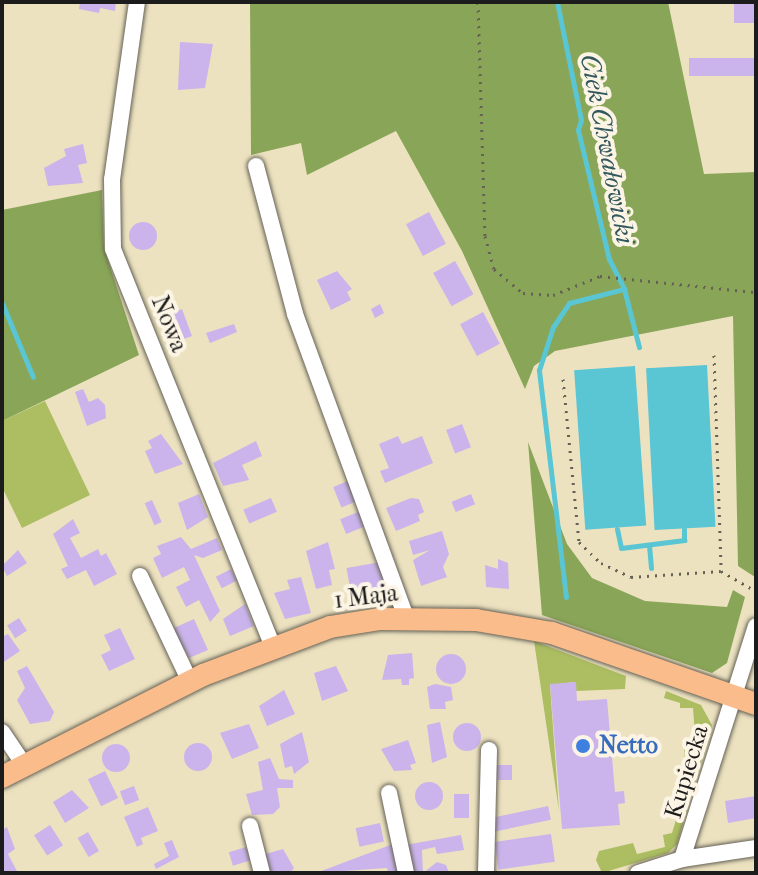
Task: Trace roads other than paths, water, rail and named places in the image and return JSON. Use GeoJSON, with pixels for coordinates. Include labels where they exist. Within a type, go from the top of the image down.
{"type":"FeatureCollection","features":[{"type":"Feature","properties":{"kind":"main road","name":"1 Maja"},"geometry":{"type":"LineString","coordinates":[[2,777],[190,682],[273,647],[330,627],[406,618],[476,620],[552,633],[756,704]]}},
{"type":"Feature","properties":{"kind":"street","name":"Nowa"},"geometry":{"type":"LineString","coordinates":[[137,2],[112,179],[113,249],[273,647]]}},
{"type":"Feature","properties":{"kind":"street"},"geometry":{"type":"LineString","coordinates":[[256,166],[295,314],[406,618]]}},
{"type":"Feature","properties":{"kind":"street"},"geometry":{"type":"LineString","coordinates":[[140,576],[190,682]]}},
{"type":"Feature","properties":{"kind":"street","name":"Kupiecka"},"geometry":{"type":"LineString","coordinates":[[682,859],[756,626]]}},
{"type":"Feature","properties":{"kind":"street"},"geometry":{"type":"LineString","coordinates":[[2,732],[24,765]]}},
{"type":"Feature","properties":{"kind":"street"},"geometry":{"type":"LineString","coordinates":[[486,873],[489,750]]}},
{"type":"Feature","properties":{"kind":"street"},"geometry":{"type":"LineString","coordinates":[[389,793],[406,873]]}},
{"type":"Feature","properties":{"kind":"street"},"geometry":{"type":"LineString","coordinates":[[250,826],[262,873]]}},
{"type":"Feature","properties":{"kind":"street"},"geometry":{"type":"LineString","coordinates":[[638,873],[682,859],[756,848]]}},
{"type":"Feature","properties":{"kind":"water"},"geometry":{"type":"Polygon","coordinates":[[[707,365],[715,527],[655,530],[646,368],[707,365]]]}},
{"type":"Feature","properties":{"kind":"water"},"geometry":{"type":"Polygon","coordinates":[[[635,366],[646,526],[585,530],[574,370],[635,366]]]}},
{"type":"Feature","properties":{"kind":"waterway","name":"Ciek Chwałowicki"},"geometry":{"type":"LineString","coordinates":[[557,2],[581,120],[578,130],[609,259],[624,289],[639,347]]}},
{"type":"Feature","properties":{"kind":"waterway"},"geometry":{"type":"LineString","coordinates":[[566,597],[539,370],[553,327],[569,303],[624,289]]}},
{"type":"Feature","properties":{"kind":"waterway"},"geometry":{"type":"LineString","coordinates":[[2,303],[33,377]]}},
{"type":"Feature","properties":{"kind":"waterway"},"geometry":{"type":"LineString","coordinates":[[617,529],[621,548],[684,540],[684,529]]}},
{"type":"Feature","properties":{"kind":"waterway"},"geometry":{"type":"LineString","coordinates":[[649,545],[651,568]]}},
{"type":"Feature","properties":{"kind":"place","name":"Netto"},"geometry":{"type":"Point","coordinates":[583,746]}}]}
